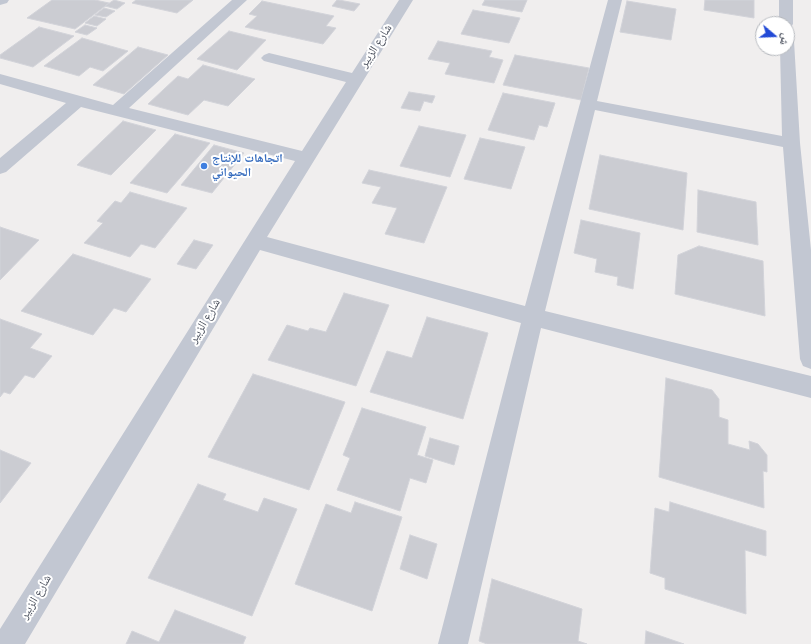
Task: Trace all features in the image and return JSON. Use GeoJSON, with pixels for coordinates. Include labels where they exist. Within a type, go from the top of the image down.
{"type":"FeatureCollection","features":[{"type":"Feature","properties":{"kind":"street"},"geometry":{"type":"LineString","coordinates":[[117,110],[240,0]]}},
{"type":"Feature","properties":{"kind":"street","name":"شارع الزبير"},"geometry":{"type":"LineString","coordinates":[[7,644],[305,158],[406,0]]}},
{"type":"Feature","properties":{"kind":"street"},"geometry":{"type":"LineString","coordinates":[[454,644],[534,317],[615,0]]}},
{"type":"Feature","properties":{"kind":"street"},"geometry":{"type":"LineString","coordinates":[[786,0],[786,16]]}},
{"type":"Feature","properties":{"kind":"street"},"geometry":{"type":"LineString","coordinates":[[787,56],[790,144],[811,359]]}},
{"type":"Feature","properties":{"kind":"street"},"geometry":{"type":"LineString","coordinates":[[269,58],[355,79]]}},
{"type":"Feature","properties":{"kind":"street"},"geometry":{"type":"LineString","coordinates":[[0,79],[78,101],[305,158]]}},
{"type":"Feature","properties":{"kind":"street"},"geometry":{"type":"LineString","coordinates":[[0,168],[78,101]]}},
{"type":"Feature","properties":{"kind":"street"},"geometry":{"type":"LineString","coordinates":[[589,104],[790,144]]}},
{"type":"Feature","properties":{"kind":"street"},"geometry":{"type":"LineString","coordinates":[[254,242],[534,317],[811,387]]}},
{"type":"Feature","properties":{"kind":"street"},"geometry":{"type":"LineString","coordinates":[[0,641],[7,644]]}},
{"type":"Feature","properties":{"kind":"building"},"geometry":{"type":"Polygon","coordinates":[[[52,0],[95,0],[109,3],[75,29],[27,18],[52,0]]]}},
{"type":"Feature","properties":{"kind":"building"},"geometry":{"type":"Polygon","coordinates":[[[114,0],[125,3],[117,9],[105,6],[114,0]]]}},
{"type":"Feature","properties":{"kind":"building"},"geometry":{"type":"Polygon","coordinates":[[[136,0],[193,0],[177,13],[132,3],[136,0]]]}},
{"type":"Feature","properties":{"kind":"building"},"geometry":{"type":"Polygon","coordinates":[[[337,0],[360,4],[354,11],[332,6],[337,0]]]}},
{"type":"Feature","properties":{"kind":"building"},"geometry":{"type":"Polygon","coordinates":[[[485,0],[527,0],[522,12],[482,5],[485,0]]]}},
{"type":"Feature","properties":{"kind":"building"},"geometry":{"type":"Polygon","coordinates":[[[705,0],[754,0],[754,18],[704,10],[705,0]]]}},
{"type":"Feature","properties":{"kind":"building"},"geometry":{"type":"Polygon","coordinates":[[[262,1],[334,16],[326,26],[336,28],[323,44],[245,27],[257,16],[249,14],[262,1]]]}},
{"type":"Feature","properties":{"kind":"building"},"geometry":{"type":"Polygon","coordinates":[[[627,1],[676,9],[671,40],[620,32],[627,1]]]}},
{"type":"Feature","properties":{"kind":"building"},"geometry":{"type":"Polygon","coordinates":[[[104,8],[115,11],[106,17],[95,15],[104,8]]]}},
{"type":"Feature","properties":{"kind":"building"},"geometry":{"type":"Polygon","coordinates":[[[473,10],[520,18],[509,43],[461,34],[473,10]]]}},
{"type":"Feature","properties":{"kind":"building"},"geometry":{"type":"Polygon","coordinates":[[[94,16],[106,19],[97,26],[85,23],[94,16]]]}},
{"type":"Feature","properties":{"kind":"building"},"geometry":{"type":"Polygon","coordinates":[[[85,25],[97,28],[87,35],[75,32],[85,25]]]}},
{"type":"Feature","properties":{"kind":"building"},"geometry":{"type":"Polygon","coordinates":[[[39,27],[74,36],[33,67],[0,58],[0,55],[39,27]]]}},
{"type":"Feature","properties":{"kind":"building"},"geometry":{"type":"Polygon","coordinates":[[[229,31],[266,40],[237,70],[197,59],[229,31]]]}},
{"type":"Feature","properties":{"kind":"building"},"geometry":{"type":"Polygon","coordinates":[[[82,38],[128,51],[103,71],[90,67],[79,76],[44,66],[82,38]]]}},
{"type":"Feature","properties":{"kind":"building"},"geometry":{"type":"Polygon","coordinates":[[[438,41],[492,51],[489,57],[503,60],[494,83],[445,74],[450,63],[428,59],[438,41]]]}},
{"type":"Feature","properties":{"kind":"building"},"geometry":{"type":"Polygon","coordinates":[[[138,47],[168,55],[124,94],[93,85],[138,47]]]}},
{"type":"Feature","properties":{"kind":"building"},"geometry":{"type":"Polygon","coordinates":[[[515,55],[589,68],[581,100],[503,85],[515,55]]]}},
{"type":"Feature","properties":{"kind":"building"},"geometry":{"type":"Polygon","coordinates":[[[203,65],[255,79],[228,106],[204,100],[188,115],[148,104],[178,76],[188,79],[203,65]]]}},
{"type":"Feature","properties":{"kind":"building"},"geometry":{"type":"Polygon","coordinates":[[[409,92],[435,96],[432,103],[424,101],[420,111],[401,108],[409,92]]]}},
{"type":"Feature","properties":{"kind":"building"},"geometry":{"type":"Polygon","coordinates":[[[503,93],[555,103],[547,127],[539,125],[534,140],[488,130],[503,93]]]}},
{"type":"Feature","properties":{"kind":"building"},"geometry":{"type":"Polygon","coordinates":[[[123,121],[156,130],[111,175],[77,165],[123,121]]]}},
{"type":"Feature","properties":{"kind":"building"},"geometry":{"type":"Polygon","coordinates":[[[419,126],[466,135],[450,177],[400,166],[419,126]]]}},
{"type":"Feature","properties":{"kind":"building"},"geometry":{"type":"Polygon","coordinates":[[[175,134],[210,143],[167,193],[130,183],[175,134]]]}},
{"type":"Feature","properties":{"kind":"building"},"geometry":{"type":"Polygon","coordinates":[[[480,138],[525,147],[511,189],[464,179],[480,138]]]}},
{"type":"Feature","properties":{"kind":"building"},"geometry":{"type":"Polygon","coordinates":[[[214,145],[244,153],[212,193],[181,185],[214,145]]]}},
{"type":"Feature","properties":{"kind":"building"},"geometry":{"type":"Polygon","coordinates":[[[600,155],[687,173],[683,230],[589,209],[600,155]]]}},
{"type":"Feature","properties":{"kind":"building"},"geometry":{"type":"Polygon","coordinates":[[[369,170],[447,187],[424,243],[385,234],[397,208],[372,203],[381,187],[362,183],[369,170]]]}},
{"type":"Feature","properties":{"kind":"building"},"geometry":{"type":"Polygon","coordinates":[[[698,190],[756,202],[758,245],[697,232],[698,190]]]}},
{"type":"Feature","properties":{"kind":"building"},"geometry":{"type":"Polygon","coordinates":[[[130,192],[187,208],[155,248],[141,244],[130,257],[84,243],[103,223],[97,221],[115,201],[121,203],[130,192]]]}},
{"type":"Feature","properties":{"kind":"building"},"geometry":{"type":"Polygon","coordinates":[[[581,220],[640,233],[633,289],[617,285],[618,277],[595,272],[597,259],[574,253],[581,220]]]}},
{"type":"Feature","properties":{"kind":"building"},"geometry":{"type":"Polygon","coordinates":[[[0,227],[39,240],[0,280],[0,227]]]}},
{"type":"Feature","properties":{"kind":"building"},"geometry":{"type":"Polygon","coordinates":[[[194,240],[213,245],[196,269],[177,264],[194,240]]]}},
{"type":"Feature","properties":{"kind":"building"},"geometry":{"type":"Polygon","coordinates":[[[699,246],[763,261],[765,316],[675,294],[678,255],[699,246]]]}},
{"type":"Feature","properties":{"kind":"building"},"geometry":{"type":"Polygon","coordinates":[[[73,254],[151,279],[126,312],[114,308],[93,335],[21,311],[73,254]]]}},
{"type":"Feature","properties":{"kind":"building"},"geometry":{"type":"Polygon","coordinates":[[[344,293],[389,305],[356,386],[268,360],[287,325],[308,331],[310,328],[326,332],[344,293]]]}},
{"type":"Feature","properties":{"kind":"building"},"geometry":{"type":"Polygon","coordinates":[[[427,317],[488,333],[463,419],[370,392],[387,351],[412,358],[427,317]]]}},
{"type":"Feature","properties":{"kind":"building"},"geometry":{"type":"Polygon","coordinates":[[[0,319],[42,334],[30,348],[52,356],[34,378],[25,375],[10,394],[4,392],[0,397],[0,319]]]}},
{"type":"Feature","properties":{"kind":"building"},"geometry":{"type":"Polygon","coordinates":[[[253,374],[345,402],[309,490],[208,457],[253,374]]]}},
{"type":"Feature","properties":{"kind":"building"},"geometry":{"type":"Polygon","coordinates":[[[666,378],[712,390],[719,399],[719,417],[728,420],[728,444],[750,450],[749,441],[758,444],[767,455],[767,472],[763,471],[764,508],[659,477],[666,378]]]}},
{"type":"Feature","properties":{"kind":"building"},"geometry":{"type":"Polygon","coordinates":[[[362,408],[426,427],[417,455],[433,460],[426,483],[410,478],[400,511],[337,490],[350,458],[343,455],[362,408]]]}},
{"type":"Feature","properties":{"kind":"building"},"geometry":{"type":"Polygon","coordinates":[[[430,438],[459,446],[454,465],[425,456],[430,438]]]}},
{"type":"Feature","properties":{"kind":"building"},"geometry":{"type":"Polygon","coordinates":[[[0,450],[31,463],[0,503],[0,450]]]}},
{"type":"Feature","properties":{"kind":"building"},"geometry":{"type":"Polygon","coordinates":[[[198,484],[226,494],[223,500],[258,512],[264,498],[297,509],[252,616],[148,578],[198,484]]]}},
{"type":"Feature","properties":{"kind":"building"},"geometry":{"type":"Polygon","coordinates":[[[355,502],[402,517],[372,611],[295,584],[326,504],[351,513],[355,502]]]}},
{"type":"Feature","properties":{"kind":"building"},"geometry":{"type":"Polygon","coordinates":[[[670,502],[766,531],[766,556],[745,550],[746,614],[665,589],[665,578],[650,573],[655,508],[669,512],[670,502]]]}},
{"type":"Feature","properties":{"kind":"building"},"geometry":{"type":"Polygon","coordinates":[[[410,535],[437,544],[427,579],[400,569],[410,535]]]}},
{"type":"Feature","properties":{"kind":"building"},"geometry":{"type":"Polygon","coordinates":[[[492,579],[582,609],[578,641],[587,644],[487,644],[479,641],[492,579]]]}},
{"type":"Feature","properties":{"kind":"building"},"geometry":{"type":"Polygon","coordinates":[[[175,610],[246,637],[243,644],[126,644],[132,631],[159,642],[175,610]]]}},
{"type":"Feature","properties":{"kind":"building"},"geometry":{"type":"Polygon","coordinates":[[[646,631],[684,644],[645,644],[646,631]]]}},
{"type":"Feature","properties":{"kind":"place","name":"اتجاهات للإنتاج الحيواني"},"geometry":{"type":"Point","coordinates":[204,166]}}]}
